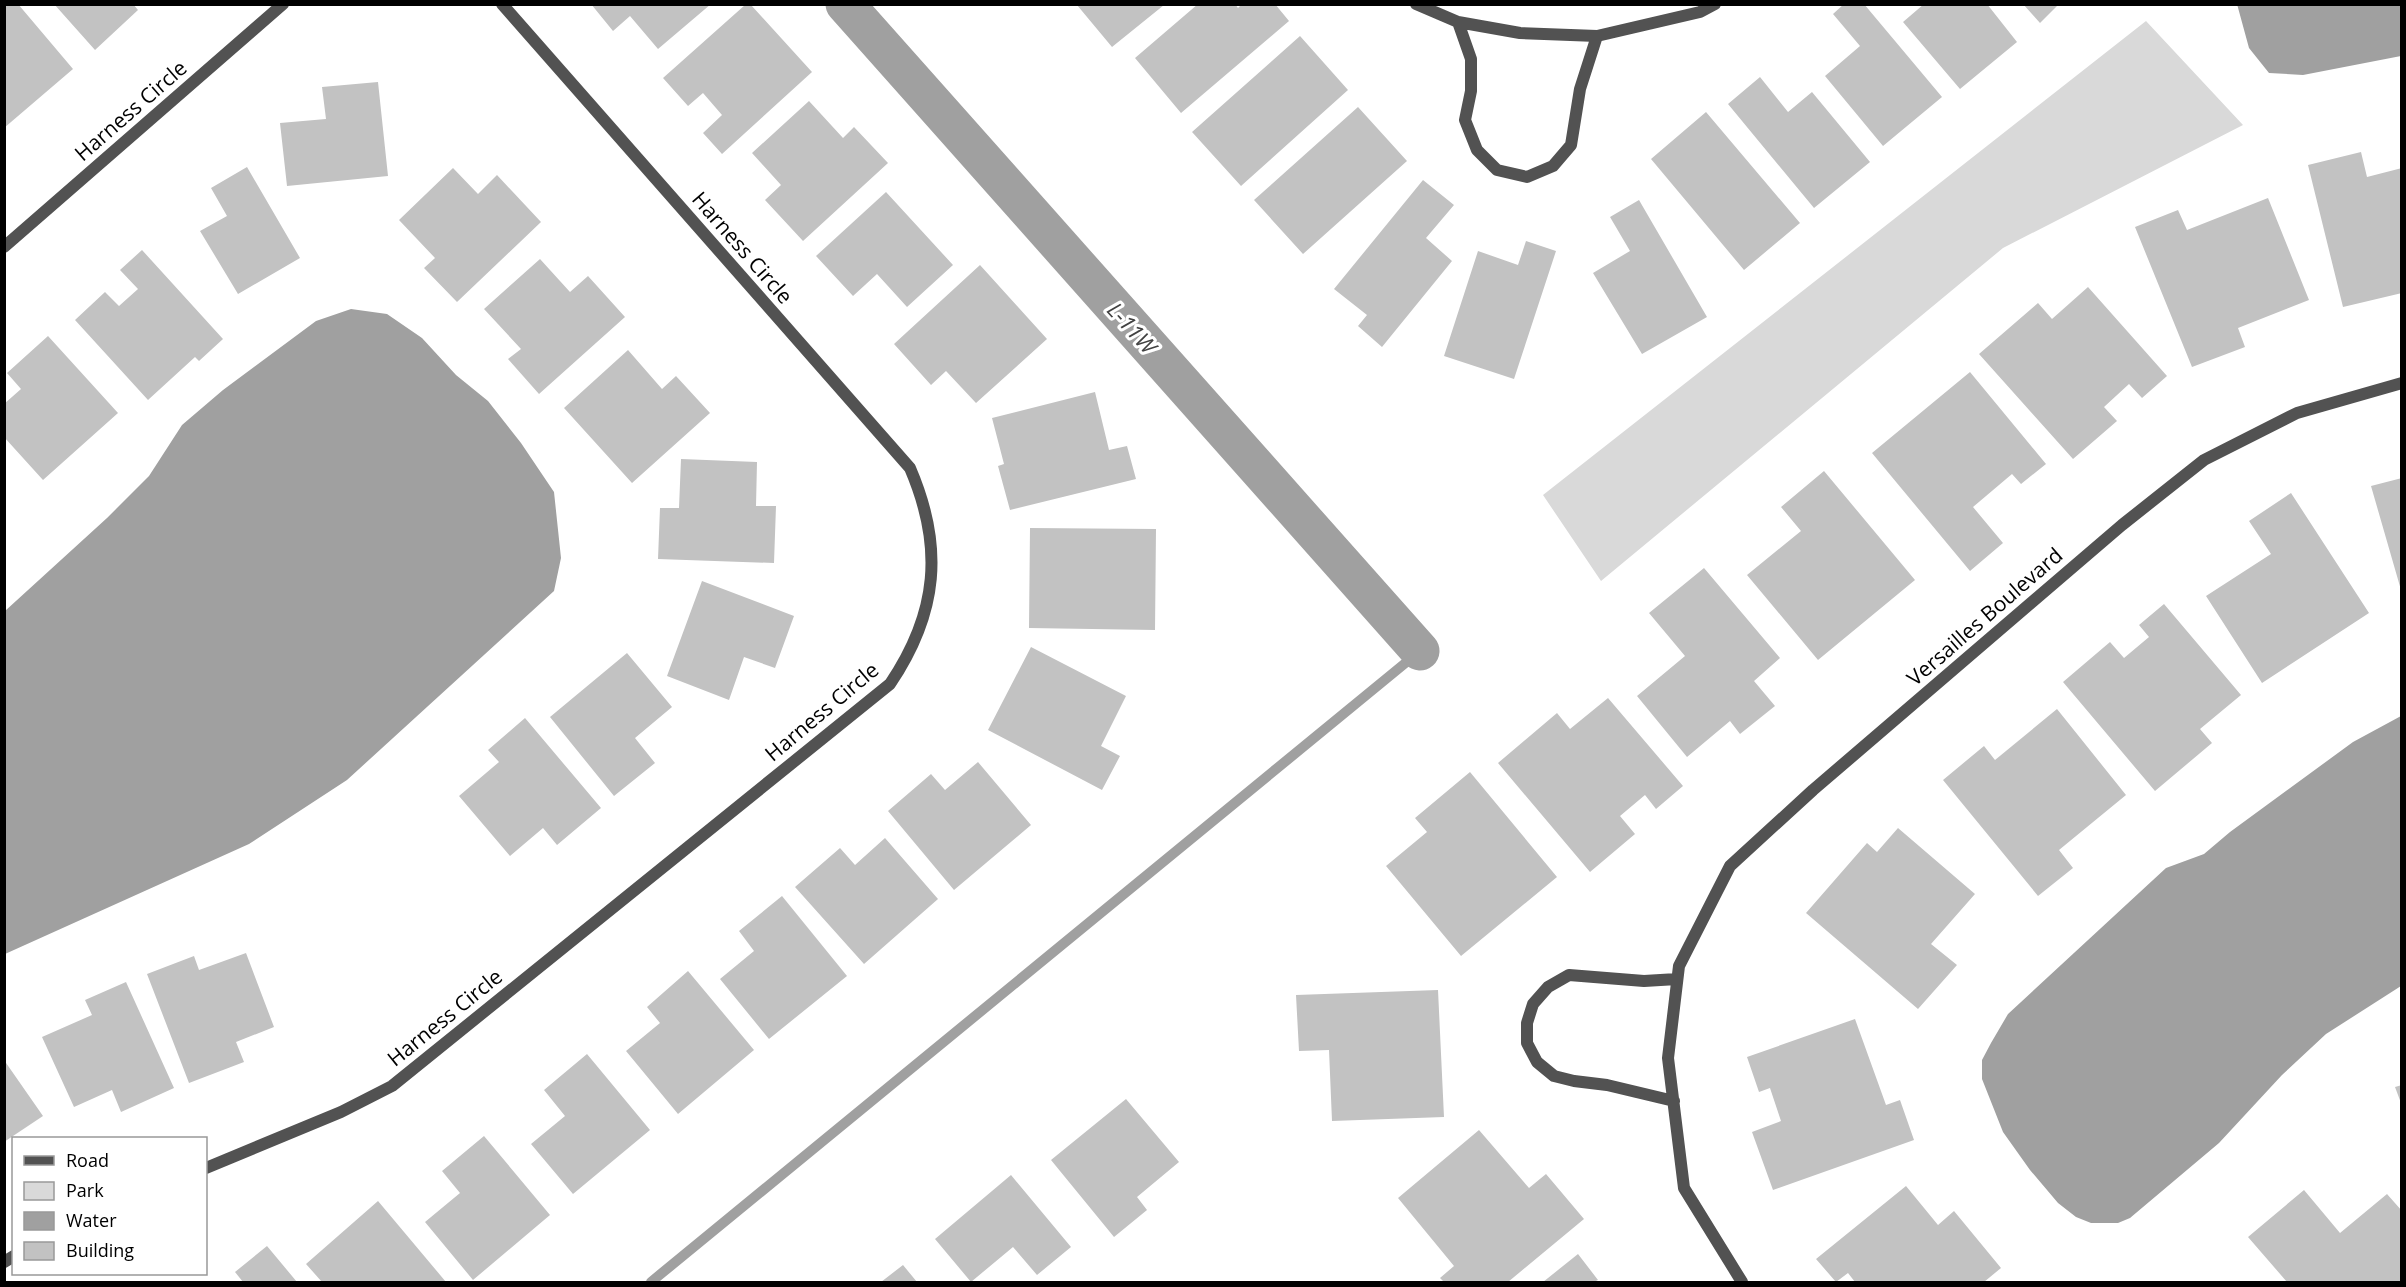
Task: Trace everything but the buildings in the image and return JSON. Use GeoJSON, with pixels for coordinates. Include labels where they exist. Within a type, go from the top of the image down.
{"type":"FeatureCollection","features":[{"type":"Feature","properties":{"kind":"street","name":"Harness Circle"},"geometry":{"type":"LineString","coordinates":[[4,247],[283,4]]}},
{"type":"Feature","properties":{"kind":"street","name":"Harness Circle"},"geometry":{"type":"LineString","coordinates":[[207,1168],[341,1112],[392,1086],[890,684],[916,639],[925,615],[933,563],[932,537],[921,492],[910,468],[502,4]]}},
{"type":"Feature","properties":{"kind":"street"},"geometry":{"type":"LineString","coordinates":[[1416,4],[1458,22],[1520,33],[1598,36],[1700,12],[1715,4]]}},
{"type":"Feature","properties":{"kind":"street"},"geometry":{"type":"LineString","coordinates":[[1458,22],[1471,59],[1471,91],[1465,120],[1477,150],[1497,170],[1527,177],[1553,166],[1571,145],[1580,89],[1598,36]]}},
{"type":"Feature","properties":{"kind":"street","name":"Versailles Boulevard"},"geometry":{"type":"LineString","coordinates":[[1742,1282],[1684,1188],[1668,1058],[1678,966],[1730,866],[1813,790],[2122,525],[2204,460],[2297,412],[2402,383]]}},
{"type":"Feature","properties":{"kind":"street"},"geometry":{"type":"LineString","coordinates":[[1674,1101],[1607,1085],[1554,1076],[1537,1062],[1527,1043],[1527,1023],[1533,1004],[1548,987],[1569,975],[1644,981],[1677,978]]}},
{"type":"Feature","properties":{"kind":"green space"},"geometry":{"type":"Polygon","coordinates":[[[2146,21],[2243,125],[2003,248],[1601,581],[1543,495],[2146,21]]]}},
{"type":"Feature","properties":{"kind":"water"},"geometry":{"type":"Polygon","coordinates":[[[2237,4],[2401,5],[2401,56],[2303,75],[2269,73],[2249,48],[2237,4]]]}},
{"type":"Feature","properties":{"kind":"water"},"geometry":{"type":"Polygon","coordinates":[[[351,309],[387,314],[422,338],[456,375],[488,401],[521,443],[554,492],[561,558],[554,591],[347,780],[249,844],[5,954],[5,611],[107,518],[149,476],[182,425],[223,390],[316,321],[351,309]]]}},
{"type":"Feature","properties":{"kind":"water"},"geometry":{"type":"Polygon","coordinates":[[[2401,716],[2401,986],[2326,1034],[2282,1075],[2219,1143],[2130,1218],[2118,1223],[2091,1223],[2076,1217],[2058,1203],[2030,1170],[2003,1132],[1982,1079],[1982,1060],[2008,1014],[2166,868],[2204,854],[2230,832],[2353,742],[2401,716]]]}},
{"type":"Feature","properties":{"kind":"waterway","name":"L-11W"},"geometry":{"type":"LineString","coordinates":[[845,4],[1420,651]]}},
{"type":"Feature","properties":{"kind":"waterway"},"geometry":{"type":"LineString","coordinates":[[651,1282],[1420,651]]}}]}
